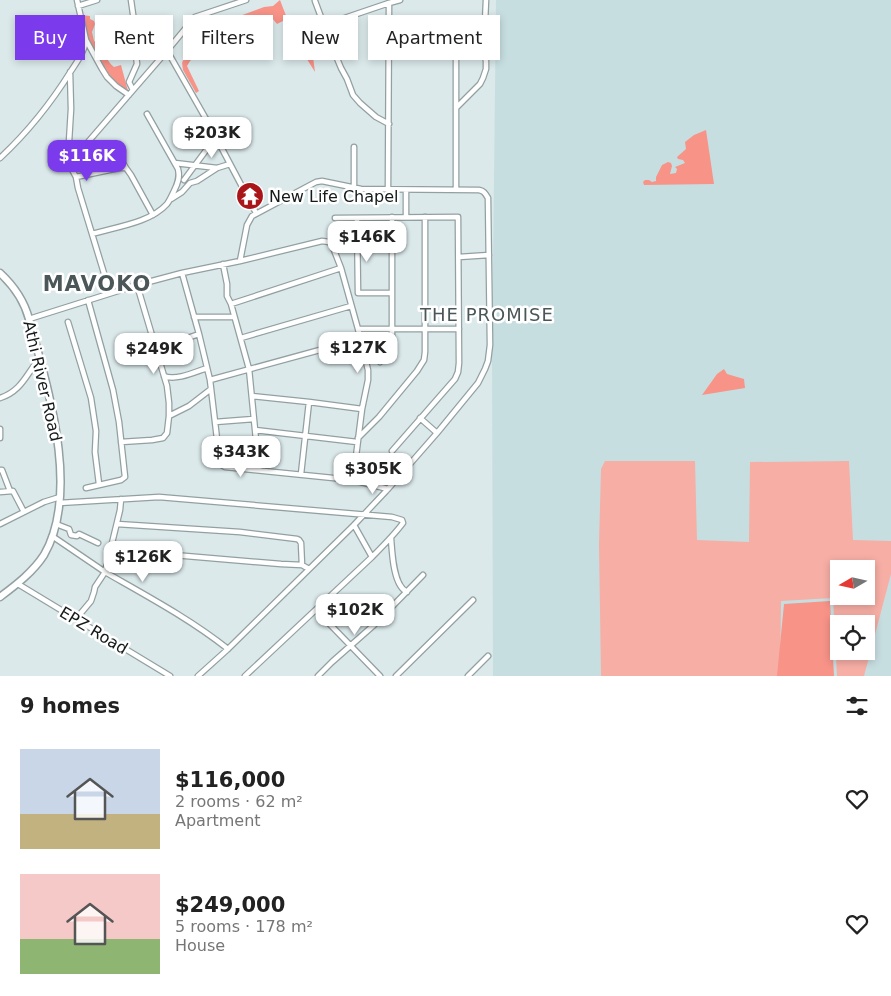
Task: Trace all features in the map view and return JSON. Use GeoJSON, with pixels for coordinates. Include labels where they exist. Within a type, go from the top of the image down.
{"type":"FeatureCollection","features":[{"type":"Feature","properties":{"kind":"main road","name":"Athi River Road"},"geometry":{"type":"LineString","coordinates":[[0,273],[21,297],[40,358],[55,424],[60,500],[56,524],[43,556],[18,584],[0,597]]}},
{"type":"Feature","properties":{"kind":"street"},"geometry":{"type":"LineString","coordinates":[[76,0],[86,40],[107,77],[129,95]]}},
{"type":"Feature","properties":{"kind":"street"},"geometry":{"type":"LineString","coordinates":[[78,6],[98,0]]}},
{"type":"Feature","properties":{"kind":"street"},"geometry":{"type":"LineString","coordinates":[[131,0],[138,64],[129,82],[133,90]]}},
{"type":"Feature","properties":{"kind":"street"},"geometry":{"type":"LineString","coordinates":[[173,44],[195,17],[246,0]]}},
{"type":"Feature","properties":{"kind":"street"},"geometry":{"type":"LineString","coordinates":[[355,15],[400,0]]}},
{"type":"Feature","properties":{"kind":"street"},"geometry":{"type":"LineString","coordinates":[[456,108],[480,84],[486,69],[482,46],[486,0]]}},
{"type":"Feature","properties":{"kind":"street"},"geometry":{"type":"LineString","coordinates":[[314,1],[320,15]]}},
{"type":"Feature","properties":{"kind":"street"},"geometry":{"type":"LineString","coordinates":[[388,189],[389,3]]}},
{"type":"Feature","properties":{"kind":"street"},"geometry":{"type":"LineString","coordinates":[[0,158],[40,116],[84,50],[86,40]]}},
{"type":"Feature","properties":{"kind":"street"},"geometry":{"type":"LineString","coordinates":[[69,164],[159,60]]}},
{"type":"Feature","properties":{"kind":"street"},"geometry":{"type":"LineString","coordinates":[[172,60],[210,126],[256,214]]}},
{"type":"Feature","properties":{"kind":"street"},"geometry":{"type":"LineString","coordinates":[[338,60],[353,94],[360,103],[376,117],[389,124]]}},
{"type":"Feature","properties":{"kind":"street"},"geometry":{"type":"LineString","coordinates":[[456,60],[456,190]]}},
{"type":"Feature","properties":{"kind":"street"},"geometry":{"type":"LineString","coordinates":[[70,72],[69,164],[76,177],[110,293]]}},
{"type":"Feature","properties":{"kind":"street"},"geometry":{"type":"LineString","coordinates":[[147,114],[182,178],[188,185]]}},
{"type":"Feature","properties":{"kind":"street"},"geometry":{"type":"LineString","coordinates":[[170,200],[182,178],[210,145],[210,126]]}},
{"type":"Feature","properties":{"kind":"street"},"geometry":{"type":"LineString","coordinates":[[354,147],[354,188]]}},
{"type":"Feature","properties":{"kind":"street"},"geometry":{"type":"LineString","coordinates":[[114,149],[153,215]]}},
{"type":"Feature","properties":{"kind":"street"},"geometry":{"type":"LineString","coordinates":[[175,163],[217,168]]}},
{"type":"Feature","properties":{"kind":"street"},"geometry":{"type":"LineString","coordinates":[[92,234],[153,215],[160,211],[188,185],[217,168],[230,164]]}},
{"type":"Feature","properties":{"kind":"street"},"geometry":{"type":"LineString","coordinates":[[76,177],[126,168]]}},
{"type":"Feature","properties":{"kind":"street"},"geometry":{"type":"LineString","coordinates":[[198,676],[354,525],[388,489],[478,383],[488,361],[490,345],[488,198],[484,191],[354,188],[326,182],[316,182],[256,214],[249,220],[240,261]]}},
{"type":"Feature","properties":{"kind":"street"},"geometry":{"type":"LineString","coordinates":[[406,190],[406,217]]}},
{"type":"Feature","properties":{"kind":"street"},"geometry":{"type":"LineString","coordinates":[[358,440],[422,364],[425,356],[424,217]]}},
{"type":"Feature","properties":{"kind":"street"},"geometry":{"type":"LineString","coordinates":[[335,218],[458,217],[460,329],[457,376],[392,451]]}},
{"type":"Feature","properties":{"kind":"street"},"geometry":{"type":"LineString","coordinates":[[357,218],[358,293],[392,293]]}},
{"type":"Feature","properties":{"kind":"street"},"geometry":{"type":"LineString","coordinates":[[380,362],[391,348],[392,218]]}},
{"type":"Feature","properties":{"kind":"street"},"geometry":{"type":"LineString","coordinates":[[29,319],[110,293],[182,273],[322,241],[329,242],[332,245],[340,268],[368,370],[353,480]]}},
{"type":"Feature","properties":{"kind":"street"},"geometry":{"type":"LineString","coordinates":[[459,257],[489,255]]}},
{"type":"Feature","properties":{"kind":"street"},"geometry":{"type":"LineString","coordinates":[[223,264],[227,296],[231,304],[249,369],[258,470]]}},
{"type":"Feature","properties":{"kind":"street"},"geometry":{"type":"LineString","coordinates":[[231,304],[340,268]]}},
{"type":"Feature","properties":{"kind":"street"},"geometry":{"type":"LineString","coordinates":[[182,273],[210,380],[220,464],[225,467],[353,480],[388,489]]}},
{"type":"Feature","properties":{"kind":"street"},"geometry":{"type":"LineString","coordinates":[[121,442],[163,438],[167,433],[170,416],[164,376],[137,285]]}},
{"type":"Feature","properties":{"kind":"street"},"geometry":{"type":"LineString","coordinates":[[86,488],[124,479],[121,442],[113,390],[88,300]]}},
{"type":"Feature","properties":{"kind":"street"},"geometry":{"type":"LineString","coordinates":[[241,338],[351,306]]}},
{"type":"Feature","properties":{"kind":"street"},"geometry":{"type":"LineString","coordinates":[[194,317],[234,316]]}},
{"type":"Feature","properties":{"kind":"street"},"geometry":{"type":"LineString","coordinates":[[68,322],[91,398],[96,431],[95,452],[99,484]]}},
{"type":"Feature","properties":{"kind":"street"},"geometry":{"type":"LineString","coordinates":[[358,329],[460,329]]}},
{"type":"Feature","properties":{"kind":"street"},"geometry":{"type":"LineString","coordinates":[[156,348],[199,334]]}},
{"type":"Feature","properties":{"kind":"street"},"geometry":{"type":"LineString","coordinates":[[210,380],[360,339]]}},
{"type":"Feature","properties":{"kind":"street"},"geometry":{"type":"LineString","coordinates":[[0,398],[8,396],[19,388],[40,358]]}},
{"type":"Feature","properties":{"kind":"street"},"geometry":{"type":"LineString","coordinates":[[164,376],[173,378],[207,368]]}},
{"type":"Feature","properties":{"kind":"street"},"geometry":{"type":"LineString","coordinates":[[170,416],[189,406],[211,389]]}},
{"type":"Feature","properties":{"kind":"street"},"geometry":{"type":"LineString","coordinates":[[252,396],[362,409]]}},
{"type":"Feature","properties":{"kind":"street"},"geometry":{"type":"LineString","coordinates":[[301,474],[309,402]]}},
{"type":"Feature","properties":{"kind":"street"},"geometry":{"type":"LineString","coordinates":[[215,422],[254,418]]}},
{"type":"Feature","properties":{"kind":"street"},"geometry":{"type":"LineString","coordinates":[[420,418],[436,433]]}},
{"type":"Feature","properties":{"kind":"street"},"geometry":{"type":"LineString","coordinates":[[0,429],[0,438]]}},
{"type":"Feature","properties":{"kind":"street"},"geometry":{"type":"LineString","coordinates":[[255,430],[358,440]]}},
{"type":"Feature","properties":{"kind":"street"},"geometry":{"type":"LineString","coordinates":[[0,470],[4,474],[10,491]]}},
{"type":"Feature","properties":{"kind":"street"},"geometry":{"type":"LineString","coordinates":[[0,492],[14,492],[24,512]]}},
{"type":"Feature","properties":{"kind":"street"},"geometry":{"type":"LineString","coordinates":[[0,524],[44,502],[159,497],[392,517],[402,520],[403,523],[391,538],[372,557],[245,676]]}},
{"type":"Feature","properties":{"kind":"street"},"geometry":{"type":"LineString","coordinates":[[76,619],[91,601],[95,587],[105,572],[121,499]]}},
{"type":"Feature","properties":{"kind":"street"},"geometry":{"type":"LineString","coordinates":[[56,524],[69,529],[72,536],[79,534],[98,543]]}},
{"type":"Feature","properties":{"kind":"street"},"geometry":{"type":"LineString","coordinates":[[117,524],[240,532],[296,538],[302,543],[302,564]]}},
{"type":"Feature","properties":{"kind":"street"},"geometry":{"type":"LineString","coordinates":[[354,525],[372,557]]}},
{"type":"Feature","properties":{"kind":"street"},"geometry":{"type":"LineString","coordinates":[[52,536],[105,572],[208,633],[228,649]]}},
{"type":"Feature","properties":{"kind":"street"},"geometry":{"type":"LineString","coordinates":[[391,538],[392,556],[398,582],[402,590],[407,592]]}},
{"type":"Feature","properties":{"kind":"street"},"geometry":{"type":"LineString","coordinates":[[111,546],[174,555],[302,564],[309,569]]}},
{"type":"Feature","properties":{"kind":"street"},"geometry":{"type":"LineString","coordinates":[[318,676],[374,625],[423,575]]}},
{"type":"Feature","properties":{"kind":"street","name":"EPZ Road"},"geometry":{"type":"LineString","coordinates":[[18,584],[170,676]]}},
{"type":"Feature","properties":{"kind":"street"},"geometry":{"type":"LineString","coordinates":[[396,676],[474,600]]}},
{"type":"Feature","properties":{"kind":"street"},"geometry":{"type":"LineString","coordinates":[[316,610],[380,676]]}},
{"type":"Feature","properties":{"kind":"street"},"geometry":{"type":"LineString","coordinates":[[468,676],[488,656]]}},
{"type":"Feature","properties":{"kind":"shaded area"},"geometry":{"type":"Polygon","coordinates":[[[280,0],[286,15],[283,15],[283,21],[277,24],[273,19],[273,15],[242,15],[264,7],[273,6],[280,0]]]}},
{"type":"Feature","properties":{"kind":"shaded area"},"geometry":{"type":"Polygon","coordinates":[[[496,0],[891,0],[891,676],[493,676],[492,356],[495,60],[500,60],[500,15],[496,15],[496,0]]]}},
{"type":"Feature","properties":{"kind":"shaded area"},"geometry":{"type":"Polygon","coordinates":[[[85,15],[90,16],[90,19],[95,24],[92,32],[95,42],[95,56],[86,40],[85,15]]]}},
{"type":"Feature","properties":{"kind":"shaded area"},"geometry":{"type":"Polygon","coordinates":[[[97,60],[107,60],[114,67],[121,65],[128,91],[116,86],[107,77],[97,60]]]}},
{"type":"Feature","properties":{"kind":"shaded area"},"geometry":{"type":"Polygon","coordinates":[[[183,60],[191,60],[187,66],[199,91],[196,93],[183,70],[183,60]]]}},
{"type":"Feature","properties":{"kind":"shaded area"},"geometry":{"type":"Polygon","coordinates":[[[307,60],[313,60],[315,72],[307,60]]]}},
{"type":"Feature","properties":{"kind":"shaded area"},"geometry":{"type":"Polygon","coordinates":[[[706,130],[714,184],[644,185],[643,182],[645,180],[656,181],[662,165],[668,162],[672,166],[670,174],[676,173],[677,169],[675,167],[685,163],[677,157],[686,149],[685,142],[694,135],[706,130]]]}},
{"type":"Feature","properties":{"kind":"shaded area"},"geometry":{"type":"Polygon","coordinates":[[[724,369],[727,374],[744,379],[745,388],[702,395],[717,374],[724,369]]]}},
{"type":"Feature","properties":{"kind":"shaded area"},"geometry":{"type":"Polygon","coordinates":[[[605,461],[695,461],[697,540],[749,542],[750,462],[849,461],[853,540],[891,541],[891,574],[875,634],[875,615],[834,615],[833,605],[875,605],[875,560],[830,560],[830,598],[781,601],[780,676],[601,676],[599,545],[601,469],[605,461]]]}},
{"type":"Feature","properties":{"kind":"shaded area"},"geometry":{"type":"Polygon","coordinates":[[[830,601],[830,660],[833,660],[834,676],[777,676],[784,604],[830,601]]]}},
{"type":"Feature","properties":{"kind":"shaded area"},"geometry":{"type":"Polygon","coordinates":[[[836,660],[868,660],[864,676],[837,676],[836,660]]]}},
{"type":"Feature","properties":{"kind":"place","name":"New Life Chapel"},"geometry":{"type":"Point","coordinates":[250,196]}},
{"type":"Feature","properties":{"kind":"district","name":"MAVOKO"},"geometry":{"type":"Point","coordinates":[97,284]}},
{"type":"Feature","properties":{"kind":"district","name":"THE PROMISE"},"geometry":{"type":"Point","coordinates":[487,315]}}]}
